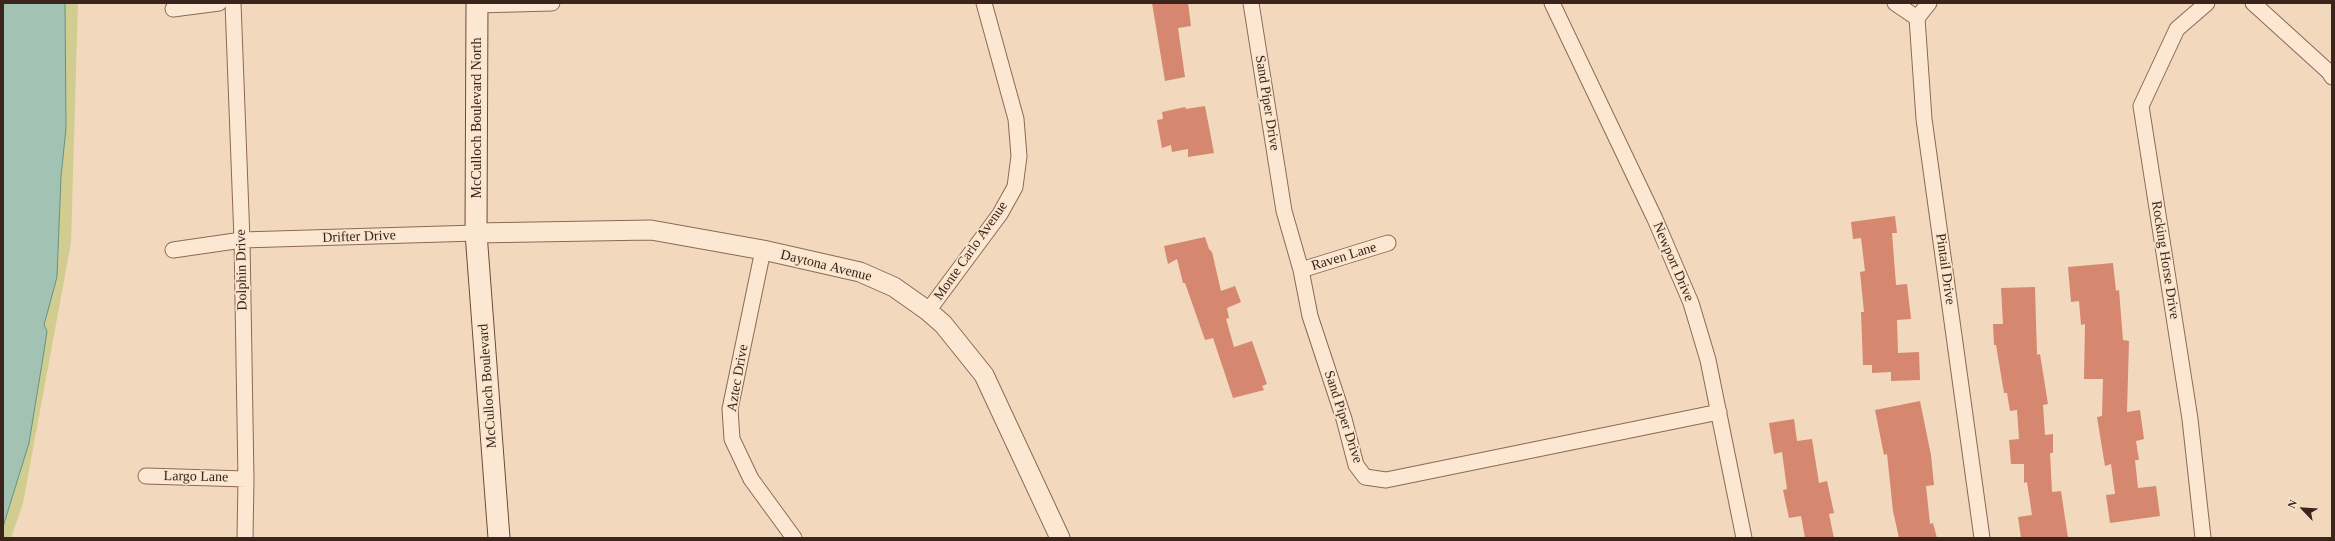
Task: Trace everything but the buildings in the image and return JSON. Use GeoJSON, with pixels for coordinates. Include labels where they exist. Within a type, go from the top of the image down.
{"type":"FeatureCollection","features":[{"type":"Feature","properties":{"kind":"main road","name":"McCulloch Boulevard North"},"geometry":{"type":"LineString","coordinates":[[476,233],[477,4]]}},
{"type":"Feature","properties":{"kind":"main road","name":"McCulloch Boulevard"},"geometry":{"type":"LineString","coordinates":[[476,233],[499,538]]}},
{"type":"Feature","properties":{"kind":"street"},"geometry":{"type":"LineString","coordinates":[[173,9],[219,3]]}},
{"type":"Feature","properties":{"kind":"street","name":"Dolphin Drive"},"geometry":{"type":"LineString","coordinates":[[233,3],[242,240],[246,479],[245,538]]}},
{"type":"Feature","properties":{"kind":"street"},"geometry":{"type":"LineString","coordinates":[[477,4],[552,3]]}},
{"type":"Feature","properties":{"kind":"street","name":"Monte Carlo Avenue"},"geometry":{"type":"LineString","coordinates":[[928,311],[1000,214],[1014,187],[1019,156],[1016,119],[984,3]]}},
{"type":"Feature","properties":{"kind":"street","name":"Sand Piper Drive"},"geometry":{"type":"LineString","coordinates":[[1251,3],[1284,211],[1301,270],[1310,316],[1344,419],[1356,465],[1365,477],[1386,480],[1719,412]]}},
{"type":"Feature","properties":{"kind":"street","name":"Newport Drive"},"geometry":{"type":"LineString","coordinates":[[1552,3],[1655,219],[1691,303],[1708,360],[1744,538]]}},
{"type":"Feature","properties":{"kind":"street"},"geometry":{"type":"LineString","coordinates":[[1895,3],[1917,18],[1929,3]]}},
{"type":"Feature","properties":{"kind":"street","name":"Rocking Horse Drive"},"geometry":{"type":"LineString","coordinates":[[2203,538],[2190,419],[2140,106],[2177,29],[2207,3]]}},
{"type":"Feature","properties":{"kind":"street"},"geometry":{"type":"LineString","coordinates":[[2253,3],[2329,72],[2332,77]]}},
{"type":"Feature","properties":{"kind":"street","name":"Pintail Drive"},"geometry":{"type":"LineString","coordinates":[[1917,18],[1924,119],[1982,538]]}},
{"type":"Feature","properties":{"kind":"street","name":"Daytona Avenue"},"geometry":{"type":"LineString","coordinates":[[476,233],[651,230],[763,250],[860,272],[894,287],[928,311],[961,343],[984,375],[1060,538]]}},
{"type":"Feature","properties":{"kind":"street","name":"Drifter Drive"},"geometry":{"type":"LineString","coordinates":[[173,250],[242,240],[476,233]]}},
{"type":"Feature","properties":{"kind":"street","name":"Raven Lane"},"geometry":{"type":"LineString","coordinates":[[1301,270],[1388,243]]}},
{"type":"Feature","properties":{"kind":"street","name":"Aztec Drive"},"geometry":{"type":"LineString","coordinates":[[763,250],[730,408],[732,439],[752,479],[794,538]]}},
{"type":"Feature","properties":{"kind":"street","name":"Largo Lane"},"geometry":{"type":"LineString","coordinates":[[146,476],[246,479]]}},
{"type":"Feature","properties":{"kind":"shaded area"},"geometry":{"type":"Polygon","coordinates":[[[3,3],[78,3],[71,243],[23,503],[11,538],[3,538],[3,3]]]}},
{"type":"Feature","properties":{"kind":"shaded area"},"geometry":{"type":"Polygon","coordinates":[[[3,3],[65,3],[66,128],[61,177],[57,277],[44,325],[47,331],[29,443],[3,527],[3,3]]]}}]}
